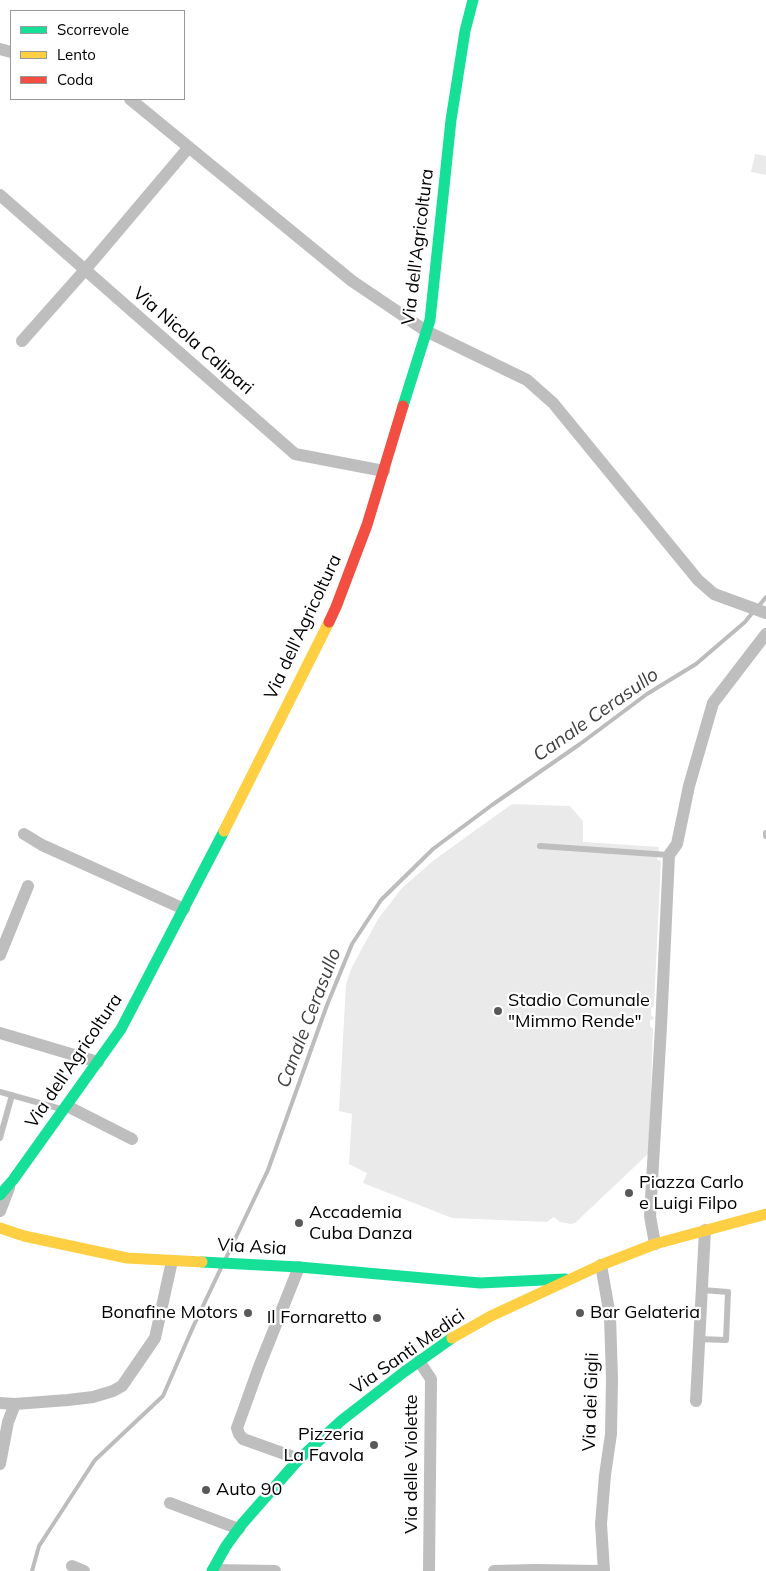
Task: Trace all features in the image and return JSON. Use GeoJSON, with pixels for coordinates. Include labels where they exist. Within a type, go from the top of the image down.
{"type":"FeatureCollection","features":[{"type":"Feature","properties":{"kind":"street","name":"Via dell'Agricoltura"},"geometry":{"type":"LineString","coordinates":[[0,1195],[66,1108],[122,1029],[336,607],[367,524],[384,471],[431,310],[451,120],[465,31],[473,0]]}},
{"type":"Feature","properties":{"kind":"street"},"geometry":{"type":"LineString","coordinates":[[131,100],[352,281],[426,331],[527,380],[552,403],[698,580],[714,594],[766,613]]}},
{"type":"Feature","properties":{"kind":"street"},"geometry":{"type":"LineString","coordinates":[[22,341],[189,147]]}},
{"type":"Feature","properties":{"kind":"street","name":"Via Nicola Calipari"},"geometry":{"type":"LineString","coordinates":[[0,194],[295,454],[384,471]]}},
{"type":"Feature","properties":{"kind":"street"},"geometry":{"type":"LineString","coordinates":[[655,1244],[650,1216],[669,855],[677,844],[689,786],[713,703],[766,634]]}},
{"type":"Feature","properties":{"kind":"street"},"geometry":{"type":"LineString","coordinates":[[24,834],[42,845],[184,909]]}},
{"type":"Feature","properties":{"kind":"street"},"geometry":{"type":"LineString","coordinates":[[0,955],[28,886]]}},
{"type":"Feature","properties":{"kind":"street"},"geometry":{"type":"LineString","coordinates":[[0,1033],[98,1062]]}},
{"type":"Feature","properties":{"kind":"street"},"geometry":{"type":"LineString","coordinates":[[66,1108],[132,1138]]}},
{"type":"Feature","properties":{"kind":"street","name":"Via dell'Agricoltura"},"geometry":{"type":"LineString","coordinates":[[0,1211],[13,1180]]}},
{"type":"Feature","properties":{"kind":"street","name":"Via Santi Medici"},"geometry":{"type":"LineString","coordinates":[[213,1570],[238,1529],[299,1459],[342,1420],[419,1361],[453,1337],[491,1316],[514,1297],[573,1278],[655,1244],[766,1214]]}},
{"type":"Feature","properties":{"kind":"street","name":"Via Asia"},"geometry":{"type":"LineString","coordinates":[[0,1228],[24,1236],[128,1258],[299,1267],[480,1283],[573,1278]]}},
{"type":"Feature","properties":{"kind":"street"},"geometry":{"type":"LineString","coordinates":[[696,1402],[705,1230]]}},
{"type":"Feature","properties":{"kind":"street","name":"Via Asia"},"geometry":{"type":"LineString","coordinates":[[0,1241],[24,1236]]}},
{"type":"Feature","properties":{"kind":"street"},"geometry":{"type":"LineString","coordinates":[[0,1403],[15,1404],[93,1397],[122,1386],[155,1338],[172,1261]]}},
{"type":"Feature","properties":{"kind":"street","name":"Via dei Gigli"},"geometry":{"type":"LineString","coordinates":[[601,1265],[610,1316],[612,1379],[611,1434],[601,1524],[604,1571]]}},
{"type":"Feature","properties":{"kind":"street"},"geometry":{"type":"LineString","coordinates":[[299,1267],[259,1367],[238,1428],[238,1434],[243,1439],[299,1459]]}},
{"type":"Feature","properties":{"kind":"street"},"geometry":{"type":"LineString","coordinates":[[514,1297],[524,1293],[522,1287],[515,1280]]}},
{"type":"Feature","properties":{"kind":"street"},"geometry":{"type":"LineString","coordinates":[[480,1283],[493,1299],[491,1316]]}},
{"type":"Feature","properties":{"kind":"street","name":"Via Asia"},"geometry":{"type":"LineString","coordinates":[[480,1283],[514,1297]]}},
{"type":"Feature","properties":{"kind":"street","name":"Via delle Violette"},"geometry":{"type":"LineString","coordinates":[[419,1361],[430,1379],[429,1571]]}},
{"type":"Feature","properties":{"kind":"street"},"geometry":{"type":"LineString","coordinates":[[0,1464],[8,1422],[15,1404]]}},
{"type":"Feature","properties":{"kind":"street"},"geometry":{"type":"LineString","coordinates":[[170,1503],[238,1529]]}},
{"type":"Feature","properties":{"kind":"street"},"geometry":{"type":"LineString","coordinates":[[213,1570],[275,1571]]}},
{"type":"Feature","properties":{"kind":"street"},"geometry":{"type":"LineString","coordinates":[[494,1571],[599,1571]]}},
{"type":"Feature","properties":{"kind":"lane"},"geometry":{"type":"LineString","coordinates":[[540,846],[669,855]]}},
{"type":"Feature","properties":{"kind":"lane"},"geometry":{"type":"LineString","coordinates":[[0,1092],[66,1108]]}},
{"type":"Feature","properties":{"kind":"lane"},"geometry":{"type":"LineString","coordinates":[[0,1138],[12,1096]]}},
{"type":"Feature","properties":{"kind":"lane"},"geometry":{"type":"LineString","coordinates":[[699,1339],[726,1340],[728,1292],[702,1290]]}},
{"type":"Feature","properties":{"kind":"shaded area"},"geometry":{"type":"Polygon","coordinates":[[[755,154],[766,156],[766,175],[751,172],[755,154]]]}},
{"type":"Feature","properties":{"kind":"shaded area","name":"Stadio Comunale \"Mimmo Rende\""},"geometry":{"type":"Polygon","coordinates":[[[512,804],[570,806],[583,821],[583,842],[659,847],[657,860],[661,861],[654,1005],[651,1008],[651,1015],[654,1018],[650,1021],[650,1026],[653,1029],[649,1153],[575,1223],[571,1224],[560,1222],[554,1217],[547,1222],[452,1218],[363,1183],[367,1173],[349,1164],[352,1114],[339,1111],[346,984],[352,967],[378,919],[402,888],[434,860],[512,804]]]}},
{"type":"Feature","properties":{"kind":"waterway","name":"Canale Cerasullo"},"geometry":{"type":"LineString","coordinates":[[758,607],[766,597]]}},
{"type":"Feature","properties":{"kind":"waterway","name":"Canale Cerasullo"},"geometry":{"type":"LineString","coordinates":[[226,1258],[268,1170],[327,1005],[352,944],[381,900],[433,849],[647,694],[696,664],[745,622],[753,612]]}},
{"type":"Feature","properties":{"kind":"waterway","name":"Canale Cerasullo"},"geometry":{"type":"LineString","coordinates":[[32,1571],[39,1546],[95,1460],[163,1396],[221,1268]]}},
{"type":"Feature","properties":{"kind":"traffic: fast"},"geometry":{"type":"LineString","coordinates":[[403,406],[430,320],[451,120],[465,31],[473,0]]}},
{"type":"Feature","properties":{"kind":"traffic: fast"},"geometry":{"type":"LineString","coordinates":[[0,1195],[13,1180],[121,1029],[224,831]]}},
{"type":"Feature","properties":{"kind":"traffic: fast"},"geometry":{"type":"LineString","coordinates":[[202,1262],[299,1267],[480,1283],[565,1279]]}},
{"type":"Feature","properties":{"kind":"traffic: fast"},"geometry":{"type":"LineString","coordinates":[[212,1571],[226,1546],[242,1524],[299,1459],[342,1420],[452,1338]]}},
{"type":"Feature","properties":{"kind":"traffic: slow"},"geometry":{"type":"LineString","coordinates":[[224,831],[329,622]]}},
{"type":"Feature","properties":{"kind":"traffic: slow"},"geometry":{"type":"LineString","coordinates":[[452,1338],[491,1316],[601,1265],[655,1244],[766,1214]]}},
{"type":"Feature","properties":{"kind":"traffic: slow"},"geometry":{"type":"LineString","coordinates":[[0,1228],[24,1236],[127,1258],[202,1262]]}},
{"type":"Feature","properties":{"kind":"traffic: jam"},"geometry":{"type":"LineString","coordinates":[[329,622],[367,525],[403,406]]}},
{"type":"Feature","properties":{"kind":"place","name":"Stadio Comunale \"Mimmo Rende\""},"geometry":{"type":"Point","coordinates":[498,1011]}},
{"type":"Feature","properties":{"kind":"place","name":"Piazza Carlo e Luigi Filpo"},"geometry":{"type":"Point","coordinates":[629,1193]}},
{"type":"Feature","properties":{"kind":"place","name":"Accademia Cuba Danza"},"geometry":{"type":"Point","coordinates":[299,1223]}},
{"type":"Feature","properties":{"kind":"place","name":"Bonafine Motors"},"geometry":{"type":"Point","coordinates":[248,1313]}},
{"type":"Feature","properties":{"kind":"place","name":"Bar Gelateria"},"geometry":{"type":"Point","coordinates":[580,1313]}},
{"type":"Feature","properties":{"kind":"place","name":"Il Fornaretto"},"geometry":{"type":"Point","coordinates":[377,1318]}},
{"type":"Feature","properties":{"kind":"place","name":"Pizzeria La Favola"},"geometry":{"type":"Point","coordinates":[374,1445]}},
{"type":"Feature","properties":{"kind":"place","name":"Auto 90"},"geometry":{"type":"Point","coordinates":[206,1490]}}]}
